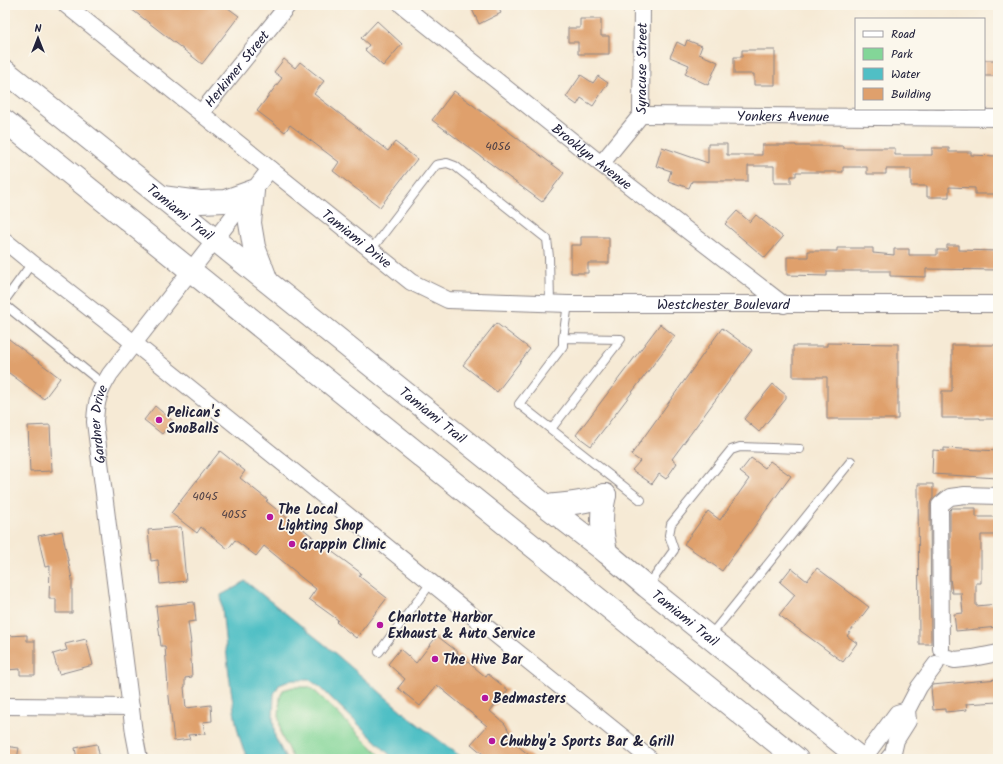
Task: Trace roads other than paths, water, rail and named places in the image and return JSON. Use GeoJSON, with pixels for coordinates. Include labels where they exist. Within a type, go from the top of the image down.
{"type":"FeatureCollection","features":[{"type":"Feature","properties":{"kind":"main road","name":"Tamiami Trail"},"geometry":{"type":"LineString","coordinates":[[5,70],[862,759]]}},
{"type":"Feature","properties":{"kind":"main road"},"geometry":{"type":"LineString","coordinates":[[5,121],[797,759]]}},
{"type":"Feature","properties":{"kind":"main road"},"geometry":{"type":"LineString","coordinates":[[162,197],[200,202],[225,201],[253,191],[250,223],[252,237],[254,247],[268,282]]}},
{"type":"Feature","properties":{"kind":"main road"},"geometry":{"type":"LineString","coordinates":[[546,506],[571,504],[594,499],[611,488]]}},
{"type":"Feature","properties":{"kind":"main road"},"geometry":{"type":"LineString","coordinates":[[606,552],[602,532],[602,506],[611,488]]}},
{"type":"Feature","properties":{"kind":"street"},"geometry":{"type":"LineString","coordinates":[[66,5],[270,169]]}},
{"type":"Feature","properties":{"kind":"street","name":"Herkimer Street"},"geometry":{"type":"LineString","coordinates":[[201,113],[288,5]]}},
{"type":"Feature","properties":{"kind":"street","name":"Syracuse Street"},"geometry":{"type":"LineString","coordinates":[[601,164],[641,115],[642,5]]}},
{"type":"Feature","properties":{"kind":"street","name":"Brooklyn Avenue"},"geometry":{"type":"LineString","coordinates":[[409,7],[601,164],[784,305]]}},
{"type":"Feature","properties":{"kind":"street","name":"Yonkers Avenue"},"geometry":{"type":"LineString","coordinates":[[641,115],[998,118]]}},
{"type":"Feature","properties":{"kind":"street","name":"Gardner Drive"},"geometry":{"type":"LineString","coordinates":[[139,759],[134,734],[95,422],[96,405],[101,388],[110,374],[270,169]]}},
{"type":"Feature","properties":{"kind":"street","name":"Tamiami Drive"},"geometry":{"type":"LineString","coordinates":[[270,169],[412,282],[448,300]]}},
{"type":"Feature","properties":{"kind":"street"},"geometry":{"type":"LineString","coordinates":[[5,240],[650,759]]}},
{"type":"Feature","properties":{"kind":"street","name":"Westchester Boulevard"},"geometry":{"type":"LineString","coordinates":[[448,300],[568,304],[998,304]]}},
{"type":"Feature","properties":{"kind":"street"},"geometry":{"type":"LineString","coordinates":[[888,759],[893,752],[896,740],[908,721],[907,710],[919,687],[942,657],[940,505],[950,497],[965,495],[998,496]]}},
{"type":"Feature","properties":{"kind":"street"},"geometry":{"type":"LineString","coordinates":[[942,657],[955,660],[998,653]]}},
{"type":"Feature","properties":{"kind":"street"},"geometry":{"type":"LineString","coordinates":[[5,706],[131,707]]}},
{"type":"Feature","properties":{"kind":"street"},"geometry":{"type":"LineString","coordinates":[[862,759],[897,713],[907,710]]}},
{"type":"Feature","properties":{"kind":"lane"},"geometry":{"type":"LineString","coordinates":[[371,250],[436,165],[447,163],[455,166],[547,238],[550,303]]}},
{"type":"Feature","properties":{"kind":"lane"},"geometry":{"type":"LineString","coordinates":[[5,300],[32,263]]}},
{"type":"Feature","properties":{"kind":"lane"},"geometry":{"type":"LineString","coordinates":[[5,304],[103,384]]}},
{"type":"Feature","properties":{"kind":"lane"},"geometry":{"type":"LineString","coordinates":[[568,304],[563,346],[519,404],[551,429],[611,488],[641,500]]}},
{"type":"Feature","properties":{"kind":"lane"},"geometry":{"type":"LineString","coordinates":[[551,429],[621,339],[563,338]]}},
{"type":"Feature","properties":{"kind":"lane"},"geometry":{"type":"LineString","coordinates":[[647,587],[674,550],[669,534],[671,524],[731,450],[740,447],[800,449]]}},
{"type":"Feature","properties":{"kind":"lane"},"geometry":{"type":"LineString","coordinates":[[709,637],[851,461]]}},
{"type":"Feature","properties":{"kind":"lane"},"geometry":{"type":"LineString","coordinates":[[379,652],[431,583]]}},
{"type":"Feature","properties":{"kind":"water"},"geometry":{"type":"Polygon","coordinates":[[[245,581],[329,648],[411,719],[464,759],[394,759],[321,688],[310,680],[292,680],[279,685],[274,694],[273,718],[275,737],[286,759],[248,759],[239,737],[234,712],[221,595],[245,581]]]}},
{"type":"Feature","properties":{"kind":"place","name":"Pelican's SnoBalls"},"geometry":{"type":"Point","coordinates":[159,420]}},
{"type":"Feature","properties":{"kind":"place","name":"The Local Lighting Shop"},"geometry":{"type":"Point","coordinates":[270,517]}},
{"type":"Feature","properties":{"kind":"place","name":"Grappin Clinic"},"geometry":{"type":"Point","coordinates":[292,544]}},
{"type":"Feature","properties":{"kind":"place","name":"Charlotte Harbor Exhaust & Auto Service"},"geometry":{"type":"Point","coordinates":[380,625]}},
{"type":"Feature","properties":{"kind":"place","name":"The Hive Bar"},"geometry":{"type":"Point","coordinates":[435,659]}},
{"type":"Feature","properties":{"kind":"place","name":"Bedmasters"},"geometry":{"type":"Point","coordinates":[485,698]}},
{"type":"Feature","properties":{"kind":"place","name":"Chubby'z Sports Bar & Grill"},"geometry":{"type":"Point","coordinates":[492,741]}}]}
